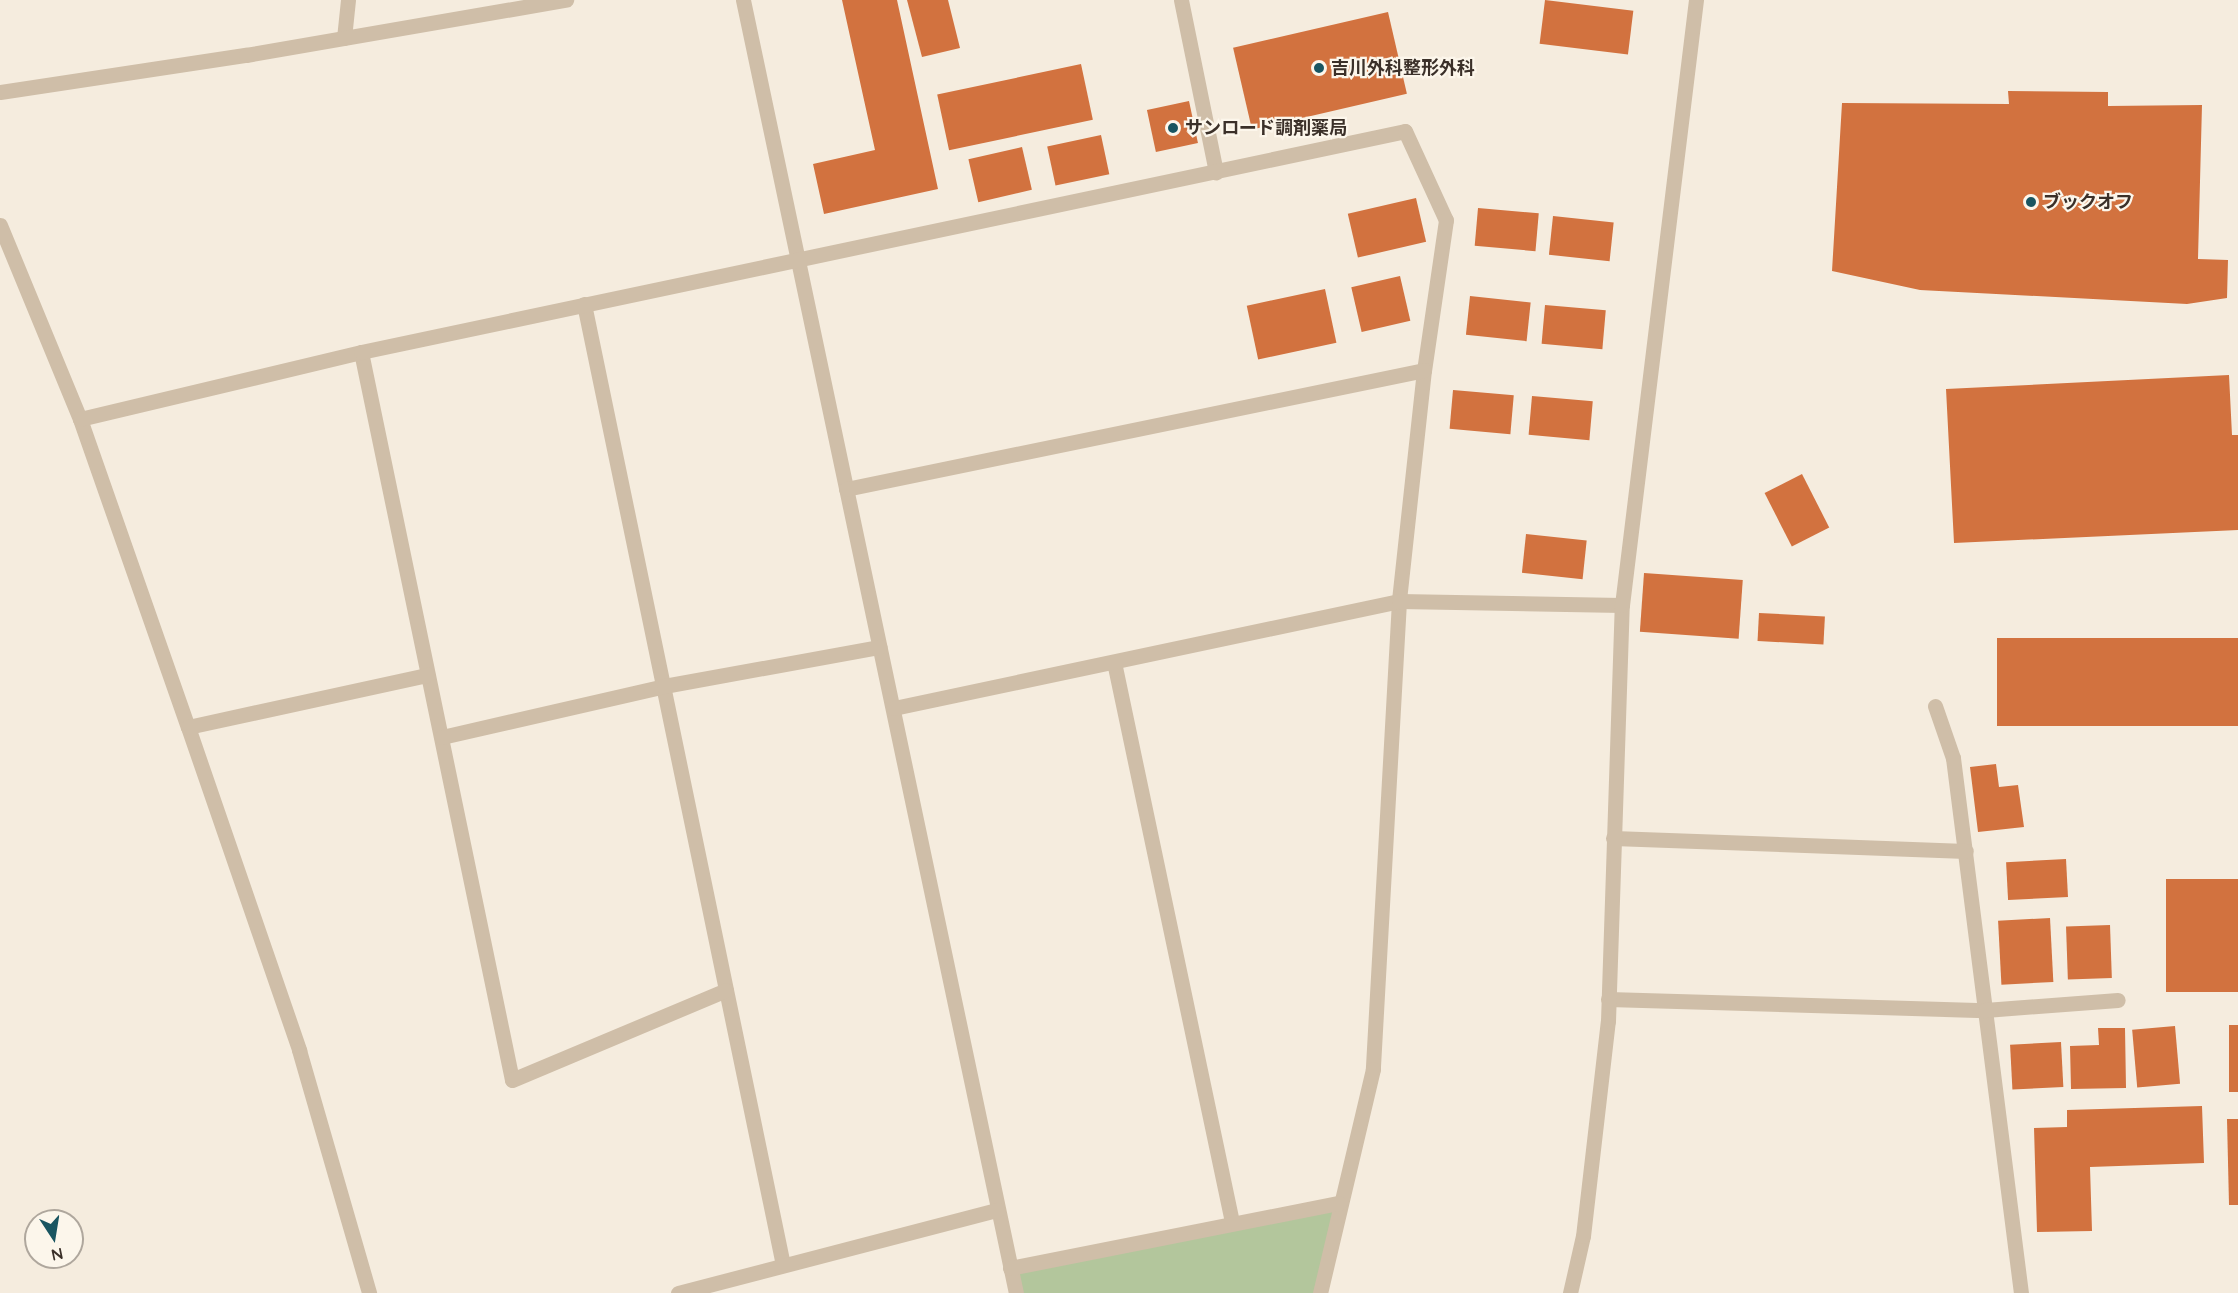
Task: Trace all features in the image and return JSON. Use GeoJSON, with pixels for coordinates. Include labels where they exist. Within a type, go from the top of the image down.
{"type":"FeatureCollection","features":[{"type":"Feature","properties":{"kind":"street"},"geometry":{"type":"LineString","coordinates":[[344,38],[348,0]]}},
{"type":"Feature","properties":{"kind":"street"},"geometry":{"type":"LineString","coordinates":[[0,92],[344,38],[566,0]]}},
{"type":"Feature","properties":{"kind":"street"},"geometry":{"type":"LineString","coordinates":[[742,0],[795,260],[894,708],[1016,1293]]}},
{"type":"Feature","properties":{"kind":"street"},"geometry":{"type":"LineString","coordinates":[[1181,0],[1216,172]]}},
{"type":"Feature","properties":{"kind":"street"},"geometry":{"type":"LineString","coordinates":[[1569,1293],[1583,1236],[1608,999],[1622,605],[1696,0]]}},
{"type":"Feature","properties":{"kind":"street"},"geometry":{"type":"LineString","coordinates":[[80,419],[361,352],[1405,131],[1446,220],[1424,370],[1399,601],[1373,1069],[1339,1203],[1320,1293]]}},
{"type":"Feature","properties":{"kind":"street"},"geometry":{"type":"LineString","coordinates":[[0,225],[80,419],[300,1050],[369,1293]]}},
{"type":"Feature","properties":{"kind":"street"},"geometry":{"type":"LineString","coordinates":[[584,304],[783,1265]]}},
{"type":"Feature","properties":{"kind":"street"},"geometry":{"type":"LineString","coordinates":[[361,352],[512,1080],[726,990]]}},
{"type":"Feature","properties":{"kind":"street"},"geometry":{"type":"LineString","coordinates":[[846,489],[1424,370]]}},
{"type":"Feature","properties":{"kind":"street"},"geometry":{"type":"LineString","coordinates":[[894,708],[1399,601],[1622,605]]}},
{"type":"Feature","properties":{"kind":"street"},"geometry":{"type":"LineString","coordinates":[[442,737],[664,686],[879,647]]}},
{"type":"Feature","properties":{"kind":"street"},"geometry":{"type":"LineString","coordinates":[[1113,662],[1232,1222]]}},
{"type":"Feature","properties":{"kind":"street"},"geometry":{"type":"LineString","coordinates":[[188,727],[427,675]]}},
{"type":"Feature","properties":{"kind":"street"},"geometry":{"type":"LineString","coordinates":[[1935,706],[1953,758],[2021,1293]]}},
{"type":"Feature","properties":{"kind":"street"},"geometry":{"type":"LineString","coordinates":[[1613,838],[1966,851]]}},
{"type":"Feature","properties":{"kind":"street"},"geometry":{"type":"LineString","coordinates":[[1608,999],[1985,1010],[2118,1000]]}},
{"type":"Feature","properties":{"kind":"street"},"geometry":{"type":"LineString","coordinates":[[1010,1268],[1232,1222],[1339,1203]]}},
{"type":"Feature","properties":{"kind":"street"},"geometry":{"type":"LineString","coordinates":[[678,1293],[696,1291],[783,1265],[998,1210]]}},
{"type":"Feature","properties":{"kind":"green space"},"geometry":{"type":"Polygon","coordinates":[[[1339,1203],[1320,1293],[1016,1293],[1010,1268],[1339,1203]]]}},
{"type":"Feature","properties":{"kind":"building"},"geometry":{"type":"Polygon","coordinates":[[[842,0],[897,0],[938,189],[824,214],[813,164],[875,150],[842,0]]]}},
{"type":"Feature","properties":{"kind":"building"},"geometry":{"type":"Polygon","coordinates":[[[907,0],[948,0],[960,48],[922,57],[907,0]]]}},
{"type":"Feature","properties":{"kind":"building"},"geometry":{"type":"Polygon","coordinates":[[[1545,0],[1633,11],[1628,55],[1540,44],[1545,0]]]}},
{"type":"Feature","properties":{"kind":"building","name":"吉川外科整形外科"},"geometry":{"type":"Polygon","coordinates":[[[1388,12],[1407,94],[1252,130],[1233,48],[1388,12]]]}},
{"type":"Feature","properties":{"kind":"building"},"geometry":{"type":"Polygon","coordinates":[[[1081,64],[1093,120],[949,150],[937,95],[1081,64]]]}},
{"type":"Feature","properties":{"kind":"building"},"geometry":{"type":"Polygon","coordinates":[[[2008,91],[2108,92],[2108,106],[2202,105],[2198,259],[2228,260],[2227,298],[2187,304],[1920,290],[1832,271],[1842,103],[2009,104],[2008,91]]]}},
{"type":"Feature","properties":{"kind":"building","name":"サンロード調剤薬局"},"geometry":{"type":"Polygon","coordinates":[[[1189,101],[1198,143],[1156,152],[1147,110],[1189,101]]]}},
{"type":"Feature","properties":{"kind":"building"},"geometry":{"type":"Polygon","coordinates":[[[1101,135],[1109,174],[1056,186],[1047,146],[1101,135]]]}},
{"type":"Feature","properties":{"kind":"building"},"geometry":{"type":"Polygon","coordinates":[[[1022,147],[1032,190],[978,202],[968,159],[1022,147]]]}},
{"type":"Feature","properties":{"kind":"building"},"geometry":{"type":"Polygon","coordinates":[[[1416,198],[1426,242],[1358,258],[1348,214],[1416,198]]]}},
{"type":"Feature","properties":{"kind":"building"},"geometry":{"type":"Polygon","coordinates":[[[1478,208],[1539,213],[1535,251],[1475,246],[1478,208]]]}},
{"type":"Feature","properties":{"kind":"building"},"geometry":{"type":"Polygon","coordinates":[[[1553,216],[1614,222],[1610,261],[1549,255],[1553,216]]]}},
{"type":"Feature","properties":{"kind":"building"},"geometry":{"type":"Polygon","coordinates":[[[1400,276],[1410,321],[1362,332],[1351,287],[1400,276]]]}},
{"type":"Feature","properties":{"kind":"building"},"geometry":{"type":"Polygon","coordinates":[[[1325,289],[1336,343],[1258,359],[1247,306],[1325,289]]]}},
{"type":"Feature","properties":{"kind":"building"},"geometry":{"type":"Polygon","coordinates":[[[1470,296],[1531,302],[1527,341],[1466,335],[1470,296]]]}},
{"type":"Feature","properties":{"kind":"building"},"geometry":{"type":"Polygon","coordinates":[[[1545,305],[1606,310],[1602,349],[1542,344],[1545,305]]]}},
{"type":"Feature","properties":{"kind":"building"},"geometry":{"type":"Polygon","coordinates":[[[2229,375],[2232,435],[2238,435],[2238,530],[1954,543],[1946,389],[2229,375]]]}},
{"type":"Feature","properties":{"kind":"building"},"geometry":{"type":"Polygon","coordinates":[[[1453,390],[1514,395],[1510,434],[1450,429],[1453,390]]]}},
{"type":"Feature","properties":{"kind":"building"},"geometry":{"type":"Polygon","coordinates":[[[1532,396],[1593,401],[1589,440],[1529,435],[1532,396]]]}},
{"type":"Feature","properties":{"kind":"building"},"geometry":{"type":"Polygon","coordinates":[[[1802,474],[1829,527],[1792,547],[1765,493],[1802,474]]]}},
{"type":"Feature","properties":{"kind":"building"},"geometry":{"type":"Polygon","coordinates":[[[1526,534],[1587,540],[1583,579],[1522,573],[1526,534]]]}},
{"type":"Feature","properties":{"kind":"building"},"geometry":{"type":"Polygon","coordinates":[[[1644,573],[1743,580],[1739,639],[1640,632],[1644,573]]]}},
{"type":"Feature","properties":{"kind":"building"},"geometry":{"type":"Polygon","coordinates":[[[1759,613],[1825,616],[1823,644],[1758,641],[1759,613]]]}},
{"type":"Feature","properties":{"kind":"building"},"geometry":{"type":"Polygon","coordinates":[[[1997,638],[2238,638],[2238,726],[1997,726],[1997,638]]]}},
{"type":"Feature","properties":{"kind":"building"},"geometry":{"type":"Polygon","coordinates":[[[1996,764],[1999,787],[2018,785],[2024,827],[1978,832],[1970,767],[1996,764]]]}},
{"type":"Feature","properties":{"kind":"building"},"geometry":{"type":"Polygon","coordinates":[[[2066,859],[2068,897],[2008,900],[2006,862],[2066,859]]]}},
{"type":"Feature","properties":{"kind":"building"},"geometry":{"type":"Polygon","coordinates":[[[2166,879],[2238,879],[2238,992],[2166,992],[2166,879]]]}},
{"type":"Feature","properties":{"kind":"building"},"geometry":{"type":"Polygon","coordinates":[[[2050,918],[2053,982],[2001,985],[1998,921],[2050,918]]]}},
{"type":"Feature","properties":{"kind":"building"},"geometry":{"type":"Polygon","coordinates":[[[2110,925],[2112,978],[2068,980],[2066,927],[2110,925]]]}},
{"type":"Feature","properties":{"kind":"building"},"geometry":{"type":"Polygon","coordinates":[[[2229,1025],[2238,1025],[2238,1092],[2229,1092],[2229,1025]]]}},
{"type":"Feature","properties":{"kind":"building"},"geometry":{"type":"Polygon","coordinates":[[[2175,1026],[2180,1084],[2137,1088],[2132,1030],[2175,1026]]]}},
{"type":"Feature","properties":{"kind":"building"},"geometry":{"type":"Polygon","coordinates":[[[2098,1028],[2125,1028],[2126,1088],[2071,1089],[2070,1046],[2099,1045],[2098,1028]]]}},
{"type":"Feature","properties":{"kind":"building"},"geometry":{"type":"Polygon","coordinates":[[[2061,1042],[2063,1087],[2012,1090],[2010,1045],[2061,1042]]]}},
{"type":"Feature","properties":{"kind":"building"},"geometry":{"type":"Polygon","coordinates":[[[2202,1106],[2204,1163],[2090,1167],[2092,1231],[2037,1232],[2034,1128],[2067,1127],[2067,1110],[2202,1106]]]}},
{"type":"Feature","properties":{"kind":"building"},"geometry":{"type":"Polygon","coordinates":[[[2227,1119],[2238,1119],[2238,1205],[2229,1205],[2227,1119]]]}},
{"type":"Feature","properties":{"kind":"place","name":"吉川外科整形外科"},"geometry":{"type":"Point","coordinates":[1319,68]}},
{"type":"Feature","properties":{"kind":"place","name":"サンロード調剤薬局"},"geometry":{"type":"Point","coordinates":[1173,128]}},
{"type":"Feature","properties":{"kind":"place","name":"ブックオフ"},"geometry":{"type":"Point","coordinates":[2031,202]}}]}
